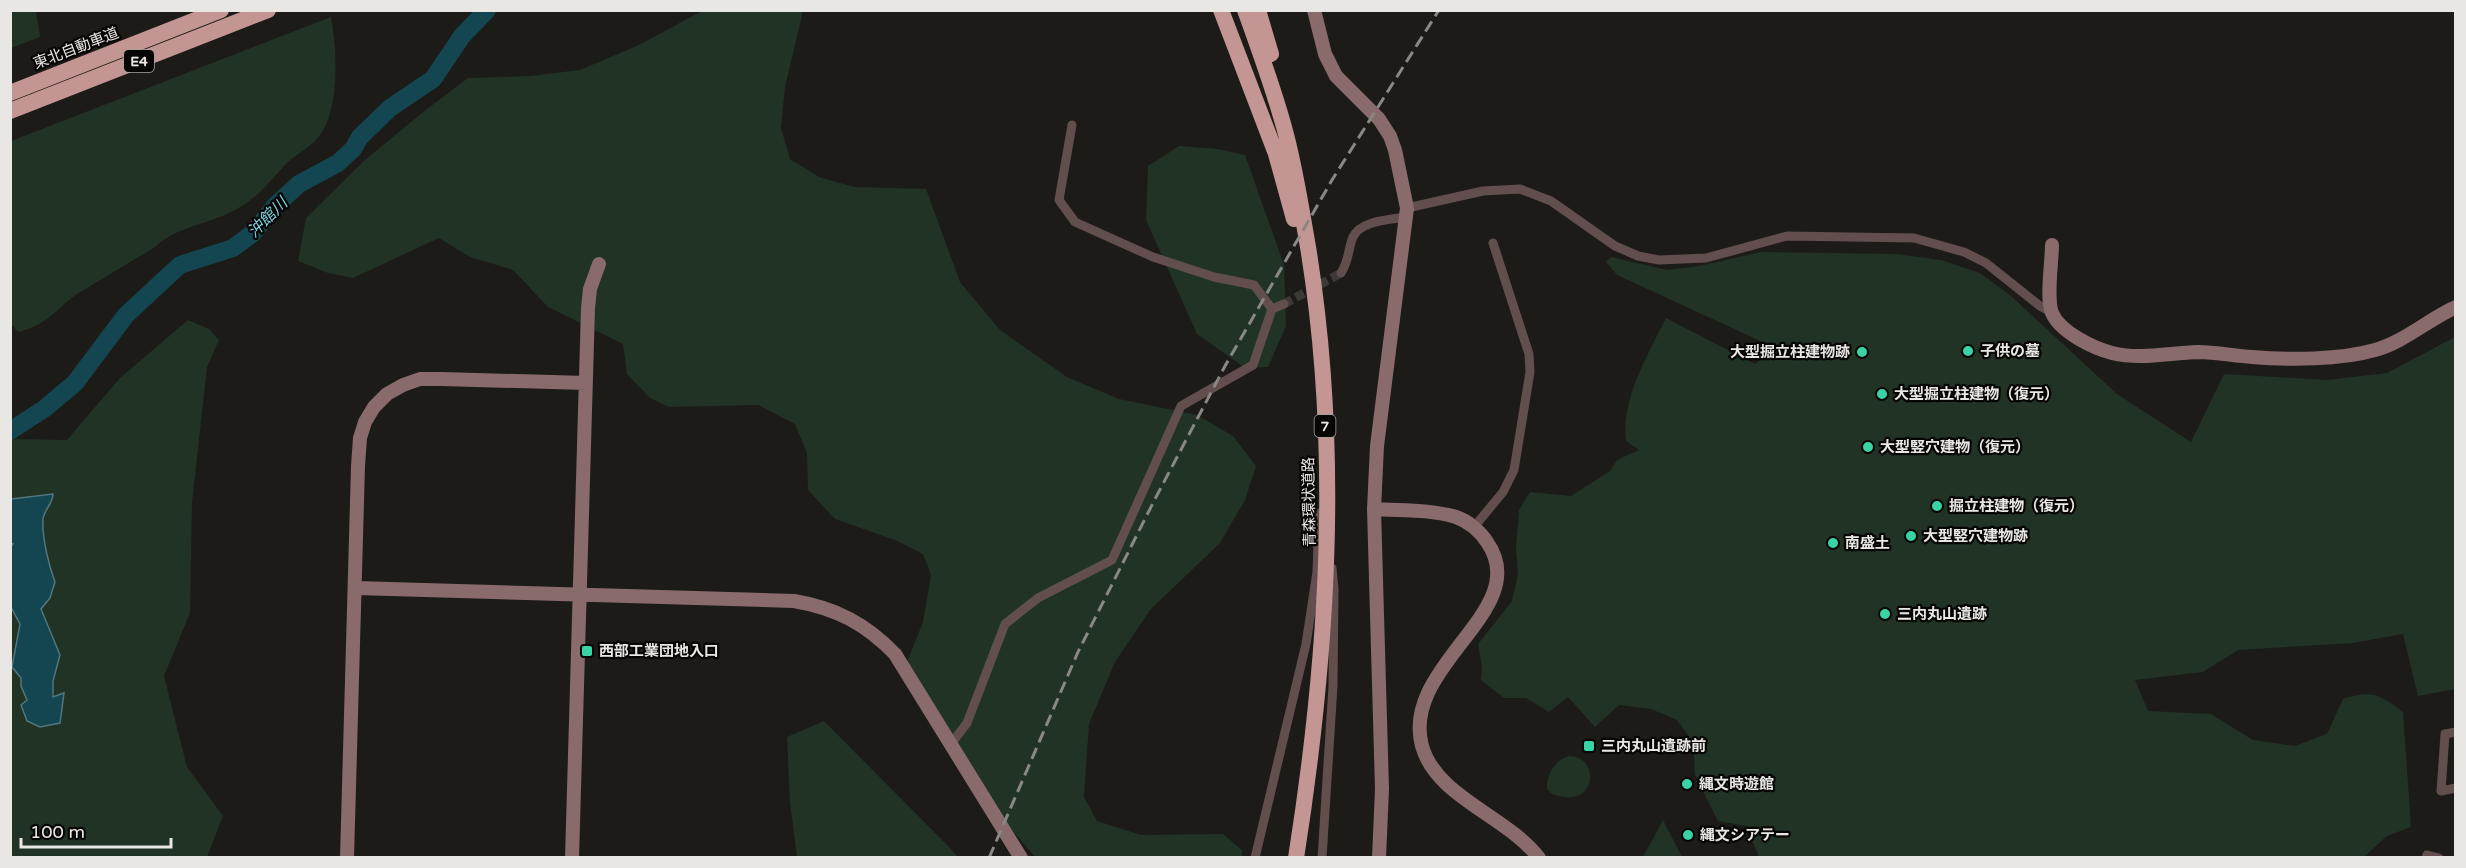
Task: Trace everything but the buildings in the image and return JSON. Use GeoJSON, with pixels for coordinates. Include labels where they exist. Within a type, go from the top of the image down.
{"type":"FeatureCollection","features":[{"type":"Feature","properties":{"kind":"highway","name":"東北自動車道"},"geometry":{"type":"LineString","coordinates":[[10,93],[221,10]]}},
{"type":"Feature","properties":{"kind":"highway","name":"E4"},"geometry":{"type":"LineString","coordinates":[[10,111],[268,10]]}},
{"type":"Feature","properties":{"kind":"highway"},"geometry":{"type":"LineString","coordinates":[[1221,12],[1276,154],[1315,294]]}},
{"type":"Feature","properties":{"kind":"highway","name":"青森環状道路"},"geometry":{"type":"LineString","coordinates":[[1252,13],[1284,127],[1300,196],[1315,294],[1324,401],[1328,539],[1319,685],[1296,858]]}},
{"type":"Feature","properties":{"kind":"street"},"geometry":{"type":"LineString","coordinates":[[1314,10],[1319,34],[1336,76],[1379,119],[1390,136],[1395,150],[1406,213],[1377,446],[1374,509],[1382,789],[1379,858]]}},
{"type":"Feature","properties":{"kind":"street"},"geometry":{"type":"LineString","coordinates":[[1072,125],[1059,200],[1075,222],[1153,257],[1214,277],[1254,285],[1272,309]]}},
{"type":"Feature","properties":{"kind":"street"},"geometry":{"type":"LineString","coordinates":[[1341,273],[1347,264],[1353,236],[1362,226],[1483,191],[1520,189],[1551,201],[1616,246],[1638,256],[1659,260],[1706,258],[1787,236],[1914,238],[1964,252],[1986,263],[2040,306],[2051,312],[2062,326],[2110,352],[2150,357],[2196,352],[2299,358],[2352,354],[2377,350],[2456,307]]}},
{"type":"Feature","properties":{"kind":"street"},"geometry":{"type":"LineString","coordinates":[[1474,527],[1509,482],[1514,470],[1530,372],[1529,354],[1493,243]]}},
{"type":"Feature","properties":{"kind":"street"},"geometry":{"type":"LineString","coordinates":[[2051,312],[2052,245]]}},
{"type":"Feature","properties":{"kind":"street"},"geometry":{"type":"LineString","coordinates":[[572,858],[585,383],[590,290],[599,264]]}},
{"type":"Feature","properties":{"kind":"street"},"geometry":{"type":"LineString","coordinates":[[951,744],[967,723],[1005,624],[1038,598],[1112,560],[1181,406],[1253,365],[1272,309],[1284,304]]}},
{"type":"Feature","properties":{"kind":"street"},"geometry":{"type":"LineString","coordinates":[[347,858],[360,438],[374,407],[387,394],[420,379],[585,383]]}},
{"type":"Feature","properties":{"kind":"street"},"geometry":{"type":"LineString","coordinates":[[1255,858],[1306,644],[1317,572],[1319,433],[1324,401]]}},
{"type":"Feature","properties":{"kind":"street"},"geometry":{"type":"LineString","coordinates":[[1374,509],[1457,517],[1474,527],[1493,550],[1497,569],[1496,587],[1492,600],[1429,686],[1420,716],[1422,746],[1428,762],[1440,777],[1457,792],[1518,835],[1539,858]]}},
{"type":"Feature","properties":{"kind":"street"},"geometry":{"type":"LineString","coordinates":[[1322,858],[1334,643],[1335,589],[1328,539]]}},
{"type":"Feature","properties":{"kind":"street"},"geometry":{"type":"LineString","coordinates":[[356,588],[794,601],[819,605],[843,614],[881,639],[896,654],[1021,858]]}},
{"type":"Feature","properties":{"kind":"street"},"geometry":{"type":"LineString","coordinates":[[2456,732],[2445,734],[2441,791],[2456,788]]}},
{"type":"Feature","properties":{"kind":"street"},"geometry":{"type":"LineString","coordinates":[[2426,858],[2427,855],[2439,858]]}},
{"type":"Feature","properties":{"kind":"green space"},"geometry":{"type":"Polygon","coordinates":[[[11,10],[36,11],[40,37],[11,48],[11,10]]]}},
{"type":"Feature","properties":{"kind":"green space"},"geometry":{"type":"Polygon","coordinates":[[[702,11],[803,11],[785,87],[781,128],[790,159],[819,177],[854,187],[926,189],[960,282],[1000,330],[1067,377],[1119,399],[1197,415],[1233,436],[1256,466],[1245,500],[1220,543],[1150,610],[1115,662],[1089,724],[1084,797],[1097,821],[1141,835],[1223,834],[1242,850],[1242,857],[1035,857],[980,792],[907,662],[923,622],[931,575],[923,554],[895,540],[835,519],[808,490],[807,453],[795,424],[758,405],[669,407],[650,398],[627,374],[623,344],[548,307],[513,270],[470,257],[439,238],[353,278],[328,273],[298,261],[306,218],[365,160],[468,78],[530,76],[580,70],[639,45],[702,11]]]}},
{"type":"Feature","properties":{"kind":"green space"},"geometry":{"type":"Polygon","coordinates":[[[331,17],[335,46],[333,98],[324,129],[316,140],[288,162],[258,194],[244,205],[162,241],[77,294],[36,326],[18,332],[10,323],[11,141],[331,17]]]}},
{"type":"Feature","properties":{"kind":"green space"},"geometry":{"type":"Polygon","coordinates":[[[1179,146],[1218,149],[1245,155],[1284,265],[1286,326],[1268,367],[1245,368],[1197,334],[1146,220],[1148,166],[1179,146]]]}},
{"type":"Feature","properties":{"kind":"green space"},"geometry":{"type":"Polygon","coordinates":[[[1761,252],[1896,254],[1941,260],[1980,273],[2011,296],[2117,394],[2191,442],[2224,374],[2327,380],[2387,373],[2455,337],[2455,689],[2418,696],[2403,634],[2353,643],[2238,650],[2203,672],[2135,680],[2148,711],[2211,714],[2253,740],[2295,746],[2327,734],[2343,699],[2368,694],[2388,701],[2403,712],[2411,827],[2387,836],[2363,858],[1759,857],[1746,826],[1718,821],[1695,775],[1693,742],[1677,720],[1651,709],[1619,705],[1595,727],[1568,697],[1549,712],[1526,698],[1504,698],[1481,680],[1482,668],[1478,644],[1512,601],[1518,574],[1516,548],[1519,510],[1530,492],[1571,496],[1610,471],[1617,460],[1639,450],[1626,441],[1628,409],[1637,377],[1666,318],[1755,364],[1778,347],[1769,345],[1617,275],[1606,262],[1611,257],[1667,270],[1699,266],[1761,252]]]}},
{"type":"Feature","properties":{"kind":"green space"},"geometry":{"type":"Polygon","coordinates":[[[188,320],[209,329],[219,340],[207,367],[192,503],[190,613],[164,676],[187,767],[223,816],[207,857],[11,857],[10,607],[20,624],[12,667],[21,678],[21,686],[27,700],[27,721],[64,694],[53,697],[53,681],[60,655],[41,609],[50,598],[55,582],[46,552],[43,527],[43,517],[53,494],[11,499],[11,439],[67,440],[120,378],[188,320]]]}},
{"type":"Feature","properties":{"kind":"green space"},"geometry":{"type":"Polygon","coordinates":[[[824,721],[958,857],[797,857],[790,802],[787,737],[824,721]]]}},
{"type":"Feature","properties":{"kind":"green space"},"geometry":{"type":"Polygon","coordinates":[[[1569,756],[1579,758],[1586,764],[1590,779],[1588,786],[1583,793],[1575,797],[1556,796],[1547,789],[1548,779],[1555,765],[1569,756]]]}},
{"type":"Feature","properties":{"kind":"green space"},"geometry":{"type":"Polygon","coordinates":[[[1663,820],[1682,857],[1643,857],[1663,820]]]}},
{"type":"Feature","properties":{"kind":"water"},"geometry":{"type":"Polygon","coordinates":[[[53,494],[43,517],[43,527],[46,552],[55,582],[50,598],[41,609],[60,655],[53,681],[53,697],[64,693],[60,723],[40,727],[27,721],[21,705],[27,700],[21,686],[21,678],[12,667],[20,624],[11,607],[10,548],[13,544],[11,543],[11,499],[53,494]]]}},
{"type":"Feature","properties":{"kind":"waterway","name":"沖館川"},"geometry":{"type":"LineString","coordinates":[[10,431],[44,409],[75,383],[126,315],[180,265],[233,248],[253,233],[276,205],[299,184],[338,163],[353,149],[360,137],[390,108],[433,79],[462,36],[487,10]]}},
{"type":"Feature","properties":{"kind":"tunnel"},"geometry":{"type":"LineString","coordinates":[[1284,304],[1341,273]]}},
{"type":"Feature","properties":{"kind":"railway"},"geometry":{"type":"LineString","coordinates":[[989,858],[1078,652],[1225,366],[1332,180],[1439,10]]}},
{"type":"Feature","properties":{"kind":"place","name":"子供の墓"},"geometry":{"type":"Point","coordinates":[1968,351]}},
{"type":"Feature","properties":{"kind":"place","name":"大型掘立柱建物跡"},"geometry":{"type":"Point","coordinates":[1862,352]}},
{"type":"Feature","properties":{"kind":"place","name":"大型掘立柱建物（復元）"},"geometry":{"type":"Point","coordinates":[1882,394]}},
{"type":"Feature","properties":{"kind":"place","name":"大型竪穴建物（復元）"},"geometry":{"type":"Point","coordinates":[1868,447]}},
{"type":"Feature","properties":{"kind":"place","name":"掘立柱建物（復元）"},"geometry":{"type":"Point","coordinates":[1937,506]}},
{"type":"Feature","properties":{"kind":"place","name":"大型竪穴建物跡"},"geometry":{"type":"Point","coordinates":[1911,536]}},
{"type":"Feature","properties":{"kind":"place","name":"南盛土"},"geometry":{"type":"Point","coordinates":[1833,543]}},
{"type":"Feature","properties":{"kind":"place","name":"三内丸山遺跡"},"geometry":{"type":"Point","coordinates":[1885,614]}},
{"type":"Feature","properties":{"kind":"place","name":"西部工業団地入口"},"geometry":{"type":"Point","coordinates":[587,651]}},
{"type":"Feature","properties":{"kind":"place","name":"三内丸山遺跡前"},"geometry":{"type":"Point","coordinates":[1589,746]}},
{"type":"Feature","properties":{"kind":"place","name":"縄文時遊館"},"geometry":{"type":"Point","coordinates":[1687,784]}},
{"type":"Feature","properties":{"kind":"place","name":"縄文シアテー"},"geometry":{"type":"Point","coordinates":[1688,835]}}]}
